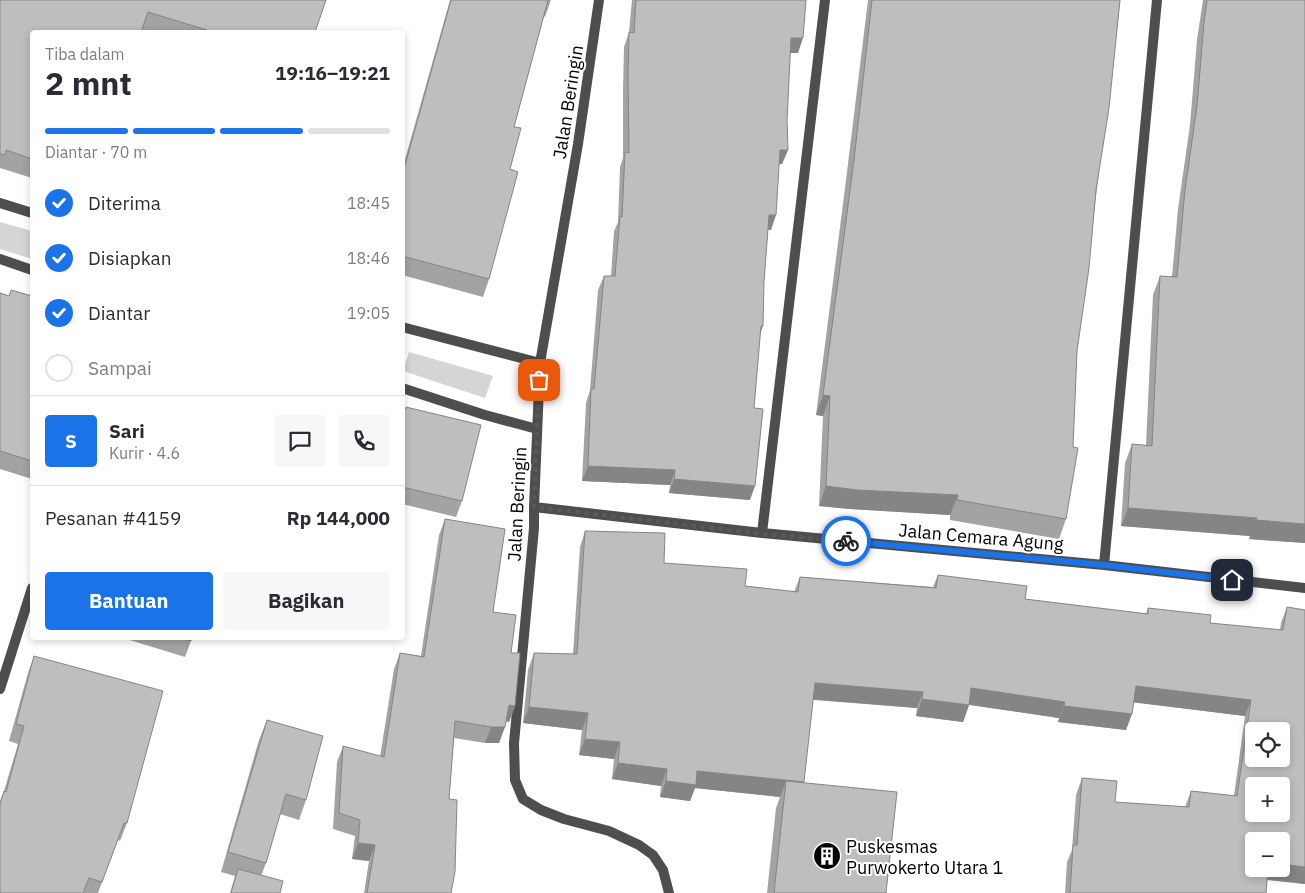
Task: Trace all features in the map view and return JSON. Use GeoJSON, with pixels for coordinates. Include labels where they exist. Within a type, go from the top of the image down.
{"type":"FeatureCollection","features":[{"type":"Feature","properties":{"kind":"street","name":"Jalan Beringin"},"geometry":{"type":"LineString","coordinates":[[599,0],[578,144],[540,363],[534,528],[514,743],[515,780],[523,799],[541,810],[609,831],[639,845],[653,855],[663,870],[669,893]]}},
{"type":"Feature","properties":{"kind":"street"},"geometry":{"type":"LineString","coordinates":[[762,534],[825,0]]}},
{"type":"Feature","properties":{"kind":"street"},"geometry":{"type":"LineString","coordinates":[[1104,565],[1157,0]]}},
{"type":"Feature","properties":{"kind":"street"},"geometry":{"type":"LineString","coordinates":[[0,203],[30,212]]}},
{"type":"Feature","properties":{"kind":"street"},"geometry":{"type":"LineString","coordinates":[[0,259],[30,269]]}},
{"type":"Feature","properties":{"kind":"street"},"geometry":{"type":"LineString","coordinates":[[405,328],[540,363]]}},
{"type":"Feature","properties":{"kind":"street"},"geometry":{"type":"LineString","coordinates":[[405,389],[538,430]]}},
{"type":"Feature","properties":{"kind":"street","name":"Jalan Cemara Agung"},"geometry":{"type":"LineString","coordinates":[[534,507],[762,534],[1104,565],[1305,588]]}},
{"type":"Feature","properties":{"kind":"street"},"geometry":{"type":"LineString","coordinates":[[0,689],[30,594]]}},
{"type":"Feature","properties":{"kind":"shaded area"},"geometry":{"type":"Polygon","coordinates":[[[0,222],[30,230],[30,258],[0,249],[0,222]]]}},
{"type":"Feature","properties":{"kind":"shaded area"},"geometry":{"type":"Polygon","coordinates":[[[409,352],[493,376],[485,398],[405,372],[409,352]]]}},
{"type":"Feature","properties":{"kind":"building"},"geometry":{"type":"Polygon","coordinates":[[[0,0],[326,0],[316,30],[206,30],[148,12],[142,30],[30,30],[30,158],[6,150],[5,155],[0,154],[0,0]]]}},
{"type":"Feature","properties":{"kind":"building"},"geometry":{"type":"Polygon","coordinates":[[[451,0],[548,0],[514,127],[521,128],[510,169],[518,172],[489,279],[405,257],[405,165],[451,0]]]}},
{"type":"Feature","properties":{"kind":"building"},"geometry":{"type":"Polygon","coordinates":[[[636,0],[806,0],[803,38],[791,38],[787,121],[788,150],[780,150],[776,215],[769,215],[763,326],[761,326],[754,408],[763,409],[755,486],[674,479],[675,470],[588,466],[591,389],[594,389],[604,276],[615,276],[620,217],[622,217],[625,152],[629,153],[629,32],[634,33],[636,0]]]}},
{"type":"Feature","properties":{"kind":"building"},"geometry":{"type":"Polygon","coordinates":[[[872,0],[1120,0],[1109,108],[1096,190],[1089,268],[1077,351],[1073,447],[1078,448],[1066,519],[957,500],[958,495],[857,490],[826,486],[830,396],[823,395],[854,160],[872,0]]]}},
{"type":"Feature","properties":{"kind":"building"},"geometry":{"type":"Polygon","coordinates":[[[1207,0],[1305,0],[1305,524],[1256,520],[1257,518],[1128,508],[1132,444],[1152,446],[1160,276],[1177,277],[1207,0]]]}},
{"type":"Feature","properties":{"kind":"building"},"geometry":{"type":"Polygon","coordinates":[[[11,290],[30,295],[30,460],[0,451],[0,293],[9,296],[11,290]]]}},
{"type":"Feature","properties":{"kind":"building"},"geometry":{"type":"Polygon","coordinates":[[[406,407],[481,425],[462,501],[405,488],[406,407]]]}},
{"type":"Feature","properties":{"kind":"building"},"geometry":{"type":"Polygon","coordinates":[[[445,519],[505,529],[493,612],[516,615],[511,653],[520,653],[515,706],[509,705],[505,727],[491,727],[455,721],[449,799],[457,800],[455,872],[451,893],[367,893],[375,845],[358,843],[360,820],[339,813],[343,746],[384,757],[400,653],[424,657],[445,519]]]}},
{"type":"Feature","properties":{"kind":"building"},"geometry":{"type":"Polygon","coordinates":[[[585,531],[665,533],[664,563],[747,569],[745,586],[798,592],[800,577],[936,588],[938,575],[1027,586],[1025,599],[1148,614],[1148,608],[1211,615],[1210,623],[1283,630],[1287,607],[1305,610],[1305,867],[1290,865],[1290,832],[1245,832],[1245,877],[1267,877],[1266,893],[1070,893],[1073,845],[1077,845],[1082,778],[1117,781],[1115,802],[1189,807],[1191,791],[1237,796],[1245,741],[1245,767],[1290,767],[1290,722],[1248,722],[1251,700],[1136,686],[1132,714],[1064,706],[1065,702],[971,688],[969,705],[922,699],[923,692],[815,683],[804,782],[697,771],[696,785],[666,781],[667,769],[618,763],[620,742],[585,739],[588,713],[529,707],[534,653],[577,654],[585,531]]]}},
{"type":"Feature","properties":{"kind":"building"},"geometry":{"type":"Polygon","coordinates":[[[34,656],[163,691],[127,823],[124,823],[102,882],[89,878],[83,893],[0,893],[0,804],[4,791],[6,792],[24,726],[16,724],[34,656]]]}},
{"type":"Feature","properties":{"kind":"building"},"geometry":{"type":"Polygon","coordinates":[[[267,720],[323,736],[306,800],[286,794],[266,863],[228,852],[267,720]]]}},
{"type":"Feature","properties":{"kind":"building","name":"Puskesmas Purwokerto Utara 1"},"geometry":{"type":"Polygon","coordinates":[[[786,781],[897,792],[886,893],[774,893],[786,781]]]}},
{"type":"Feature","properties":{"kind":"building"},"geometry":{"type":"Polygon","coordinates":[[[238,869],[283,881],[280,893],[231,893],[238,869]]]}},
{"type":"Feature","properties":{"kind":"way so far"},"geometry":{"type":"LineString","coordinates":[[539,380],[534,507],[762,534],[846,541]]}},
{"type":"Feature","properties":{"kind":"place","name":"Puskesmas Purwokerto Utara 1"},"geometry":{"type":"Point","coordinates":[827,856]}},
{"type":"Feature","properties":{"kind":"route"},"geometry":{"type":"LineString","coordinates":[[846,541],[1104,565],[1232,580]]}}]}
